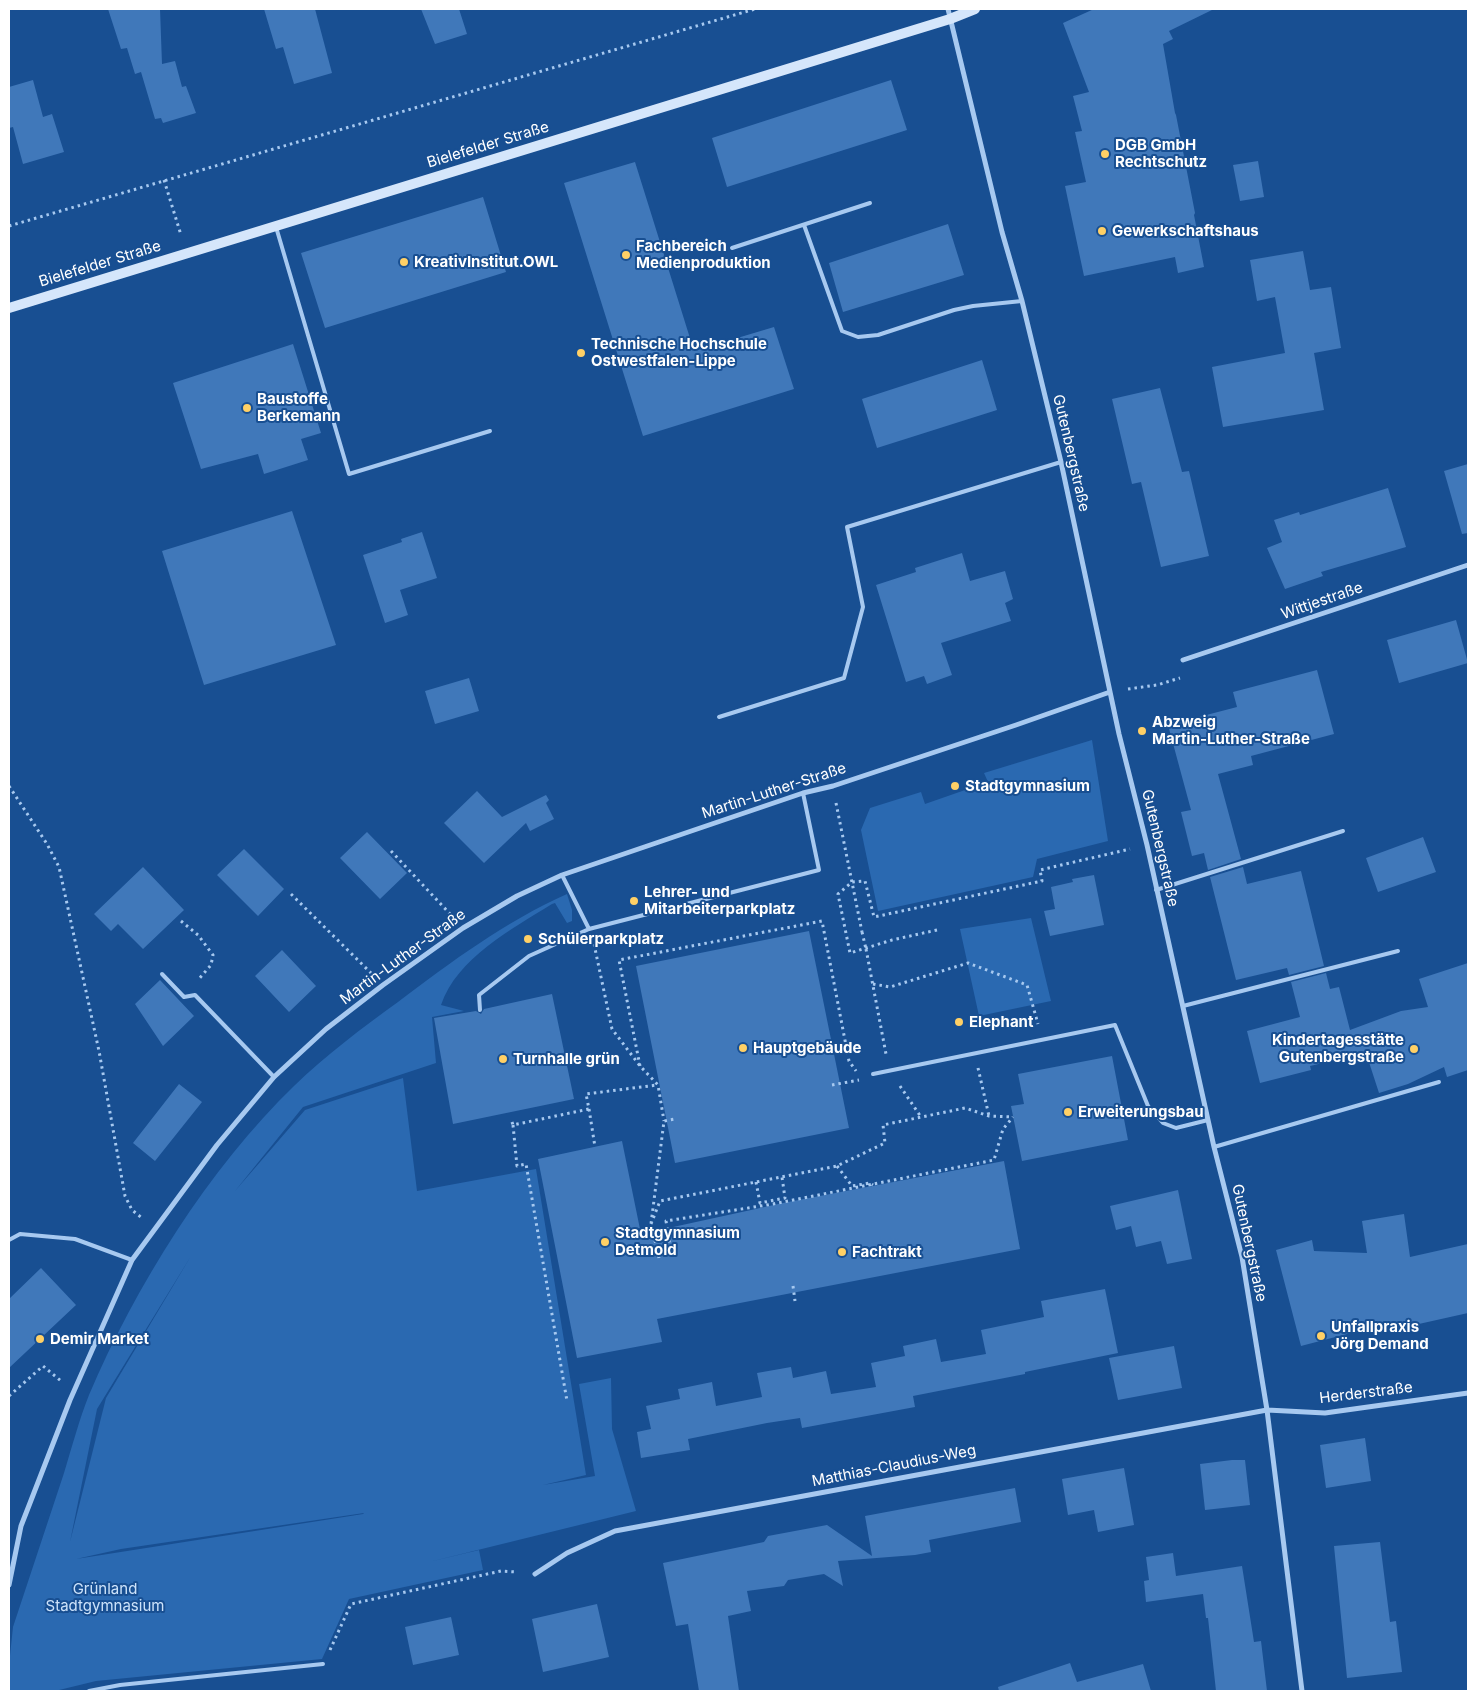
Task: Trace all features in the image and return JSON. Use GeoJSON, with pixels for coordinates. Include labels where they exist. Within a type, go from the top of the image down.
{"type":"FeatureCollection","features":[{"type":"Feature","properties":{"kind":"main road","name":"Bielefelder Straße"},"geometry":{"type":"LineString","coordinates":[[9,308],[949,14],[975,9]]}},
{"type":"Feature","properties":{"kind":"street","name":"Gutenbergstraße"},"geometry":{"type":"LineString","coordinates":[[949,14],[1061,462],[1110,692],[1214,1147],[1242,1258],[1267,1410],[1302,1691]]}},
{"type":"Feature","properties":{"kind":"street","name":"Wittjestraße"},"geometry":{"type":"LineString","coordinates":[[1183,660],[1468,565]]}},
{"type":"Feature","properties":{"kind":"street","name":"Martin-Luther-Straße"},"geometry":{"type":"LineString","coordinates":[[9,1585],[22,1526],[74,1392],[132,1260],[217,1145],[274,1077],[326,1029],[383,985],[463,928],[517,896],[562,875],[804,793],[833,786],[1016,725],[1110,692]]}},
{"type":"Feature","properties":{"kind":"street","name":"Herderstraße"},"geometry":{"type":"LineString","coordinates":[[1267,1410],[1324,1413],[1468,1393]]}},
{"type":"Feature","properties":{"kind":"street","name":"Matthias-Claudius-Weg"},"geometry":{"type":"LineString","coordinates":[[535,1574],[567,1553],[614,1531],[1267,1410]]}},
{"type":"Feature","properties":{"kind":"lane"},"geometry":{"type":"LineString","coordinates":[[732,248],[870,203]]}},
{"type":"Feature","properties":{"kind":"lane"},"geometry":{"type":"LineString","coordinates":[[275,225],[349,474],[490,431]]}},
{"type":"Feature","properties":{"kind":"lane"},"geometry":{"type":"LineString","coordinates":[[804,225],[842,331],[858,337],[878,334],[964,308],[1022,301]]}},
{"type":"Feature","properties":{"kind":"lane"},"geometry":{"type":"LineString","coordinates":[[719,717],[844,678],[863,607],[848,527],[1061,462]]}},
{"type":"Feature","properties":{"kind":"lane"},"geometry":{"type":"LineString","coordinates":[[480,1010],[479,996],[529,956],[589,929],[819,870],[804,793]]}},
{"type":"Feature","properties":{"kind":"lane"},"geometry":{"type":"LineString","coordinates":[[1156,890],[1343,831]]}},
{"type":"Feature","properties":{"kind":"lane"},"geometry":{"type":"LineString","coordinates":[[562,875],[589,929]]}},
{"type":"Feature","properties":{"kind":"lane"},"geometry":{"type":"LineString","coordinates":[[1183,1006],[1398,951]]}},
{"type":"Feature","properties":{"kind":"lane"},"geometry":{"type":"LineString","coordinates":[[162,974],[184,997],[195,994],[274,1077]]}},
{"type":"Feature","properties":{"kind":"lane"},"geometry":{"type":"LineString","coordinates":[[872,1074],[1115,1026],[1148,1106],[1163,1123],[1176,1128],[1208,1120]]}},
{"type":"Feature","properties":{"kind":"lane"},"geometry":{"type":"LineString","coordinates":[[1214,1147],[1439,1082]]}},
{"type":"Feature","properties":{"kind":"lane"},"geometry":{"type":"LineString","coordinates":[[9,1240],[20,1234],[75,1239],[132,1260]]}},
{"type":"Feature","properties":{"kind":"lane"},"geometry":{"type":"LineString","coordinates":[[89,1691],[120,1685],[323,1664]]}},
{"type":"Feature","properties":{"kind":"path"},"geometry":{"type":"LineString","coordinates":[[9,226],[755,9]]}},
{"type":"Feature","properties":{"kind":"path"},"geometry":{"type":"LineString","coordinates":[[164,180],[186,253]]}},
{"type":"Feature","properties":{"kind":"path"},"geometry":{"type":"LineString","coordinates":[[1110,692],[1157,685],[1188,676],[1183,660]]}},
{"type":"Feature","properties":{"kind":"path"},"geometry":{"type":"LineString","coordinates":[[9,786],[47,844],[59,867],[99,1051],[124,1196],[132,1210],[155,1228]]}},
{"type":"Feature","properties":{"kind":"path"},"geometry":{"type":"LineString","coordinates":[[833,786],[886,1053]]}},
{"type":"Feature","properties":{"kind":"path"},"geometry":{"type":"LineString","coordinates":[[391,851],[463,928]]}},
{"type":"Feature","properties":{"kind":"path"},"geometry":{"type":"LineString","coordinates":[[937,930],[892,940],[850,953],[838,894],[852,882],[865,881],[874,917],[1042,881],[1040,870],[1117,852]]}},
{"type":"Feature","properties":{"kind":"path"},"geometry":{"type":"LineString","coordinates":[[292,894],[383,985]]}},
{"type":"Feature","properties":{"kind":"path"},"geometry":{"type":"LineString","coordinates":[[640,1066],[619,960],[822,921],[849,1061]]}},
{"type":"Feature","properties":{"kind":"path"},"geometry":{"type":"LineString","coordinates":[[595,946],[612,1029],[640,1066],[658,1084],[664,1121],[651,1224],[659,1258]]}},
{"type":"Feature","properties":{"kind":"path"},"geometry":{"type":"LineString","coordinates":[[873,984],[890,987],[968,963],[1027,985],[1033,1005]]}},
{"type":"Feature","properties":{"kind":"path"},"geometry":{"type":"LineString","coordinates":[[982,1083],[989,1116]]}},
{"type":"Feature","properties":{"kind":"path"},"geometry":{"type":"LineString","coordinates":[[595,1147],[586,1094],[658,1084]]}},
{"type":"Feature","properties":{"kind":"path"},"geometry":{"type":"LineString","coordinates":[[900,1086],[921,1117]]}},
{"type":"Feature","properties":{"kind":"path"},"geometry":{"type":"LineString","coordinates":[[651,1224],[660,1201],[837,1166],[885,1143],[883,1125],[965,1108],[989,1116],[1014,1117],[1003,1129],[994,1160],[666,1221],[670,1246],[657,1249]]}},
{"type":"Feature","properties":{"kind":"path"},"geometry":{"type":"LineString","coordinates":[[567,1401],[526,1164],[517,1166],[513,1123],[589,1110]]}},
{"type":"Feature","properties":{"kind":"path"},"geometry":{"type":"LineString","coordinates":[[664,1121],[675,1119]]}},
{"type":"Feature","properties":{"kind":"path"},"geometry":{"type":"LineString","coordinates":[[837,1166],[852,1186],[873,1184]]}},
{"type":"Feature","properties":{"kind":"path"},"geometry":{"type":"LineString","coordinates":[[756,1182],[760,1203],[773,1202],[786,1198],[782,1177]]}},
{"type":"Feature","properties":{"kind":"path"},"geometry":{"type":"LineString","coordinates":[[793,1286],[795,1301]]}},
{"type":"Feature","properties":{"kind":"path"},"geometry":{"type":"LineString","coordinates":[[9,1396],[43,1366],[74,1392]]}},
{"type":"Feature","properties":{"kind":"path"},"geometry":{"type":"LineString","coordinates":[[323,1664],[351,1604],[501,1571],[535,1574]]}},
{"type":"Feature","properties":{"kind":"green space"},"geometry":{"type":"Polygon","coordinates":[[[1092,740],[1108,841],[1037,859],[1033,877],[878,911],[861,830],[870,808],[921,792],[925,804],[988,782],[984,773],[1092,740]]]}},
{"type":"Feature","properties":{"kind":"green space","name":"Grünland Stadtgymnasium"},"geometry":{"type":"Polygon","coordinates":[[[567,894],[572,910],[572,921],[567,923],[555,903],[552,904],[488,946],[459,973],[441,1005],[464,1011],[432,1017],[436,1063],[303,1107],[235,1191],[305,1110],[403,1078],[417,1191],[536,1169],[586,1475],[543,1485],[595,1476],[579,1384],[611,1378],[612,1429],[636,1511],[429,1562],[479,1550],[483,1570],[349,1599],[322,1659],[96,1681],[55,1691],[9,1691],[9,1665],[13,1627],[85,1404],[128,1313],[152,1271],[204,1191],[263,1118],[319,1063],[459,957],[501,929],[567,894]],[[191,1256],[97,1409],[70,1542],[106,1398],[191,1256]],[[363,1514],[121,1549],[76,1559],[363,1514]]]}},
{"type":"Feature","properties":{"kind":"green space"},"geometry":{"type":"Polygon","coordinates":[[[1031,918],[1051,1001],[979,1016],[960,929],[1031,918]]]}},
{"type":"Feature","properties":{"kind":"building"},"geometry":{"type":"Polygon","coordinates":[[[108,9],[160,9],[162,64],[175,61],[182,87],[186,86],[196,113],[163,123],[161,118],[155,119],[141,72],[135,74],[127,48],[121,49],[108,9]]]}},
{"type":"Feature","properties":{"kind":"building"},"geometry":{"type":"Polygon","coordinates":[[[264,9],[315,9],[332,73],[294,84],[283,47],[276,49],[264,9]]]}},
{"type":"Feature","properties":{"kind":"building"},"geometry":{"type":"Polygon","coordinates":[[[421,9],[459,9],[467,34],[435,44],[421,9]]]}},
{"type":"Feature","properties":{"kind":"building"},"geometry":{"type":"Polygon","coordinates":[[[1094,9],[1214,9],[1169,31],[1173,39],[1163,44],[1204,267],[1178,273],[1175,257],[1084,276],[1065,186],[1086,182],[1075,132],[1082,131],[1073,96],[1089,92],[1063,23],[1094,9]]]}},
{"type":"Feature","properties":{"kind":"building"},"geometry":{"type":"Polygon","coordinates":[[[33,80],[43,117],[52,114],[64,152],[23,164],[13,127],[9,128],[9,87],[33,80]]]}},
{"type":"Feature","properties":{"kind":"building"},"geometry":{"type":"Polygon","coordinates":[[[891,80],[907,130],[727,187],[712,138],[891,80]]]}},
{"type":"Feature","properties":{"kind":"building"},"geometry":{"type":"Polygon","coordinates":[[[1258,161],[1264,197],[1240,201],[1233,165],[1258,161]]]}},
{"type":"Feature","properties":{"kind":"building","name":"Fachbereich Medienproduktion"},"geometry":{"type":"Polygon","coordinates":[[[635,162],[694,351],[774,327],[794,389],[643,436],[564,183],[635,162]]]}},
{"type":"Feature","properties":{"kind":"building","name":"KreativInstitut.OWL"},"geometry":{"type":"Polygon","coordinates":[[[483,197],[506,272],[325,328],[301,253],[483,197]]]}},
{"type":"Feature","properties":{"kind":"building"},"geometry":{"type":"Polygon","coordinates":[[[948,224],[964,275],[843,312],[829,263],[948,224]]]}},
{"type":"Feature","properties":{"kind":"building"},"geometry":{"type":"Polygon","coordinates":[[[1303,251],[1310,290],[1331,287],[1341,348],[1314,353],[1324,410],[1223,427],[1212,367],[1285,353],[1275,297],[1257,301],[1250,260],[1303,251]]]}},
{"type":"Feature","properties":{"kind":"building","name":"Baustoffe Berkemann"},"geometry":{"type":"Polygon","coordinates":[[[293,344],[321,433],[301,439],[308,460],[264,474],[258,454],[201,469],[173,383],[293,344]]]}},
{"type":"Feature","properties":{"kind":"building"},"geometry":{"type":"Polygon","coordinates":[[[982,360],[997,410],[877,448],[862,399],[982,360]]]}},
{"type":"Feature","properties":{"kind":"building"},"geometry":{"type":"Polygon","coordinates":[[[1160,388],[1182,472],[1189,471],[1209,556],[1161,567],[1141,482],[1132,484],[1112,399],[1160,388]]]}},
{"type":"Feature","properties":{"kind":"building"},"geometry":{"type":"Polygon","coordinates":[[[1468,464],[1468,533],[1462,534],[1444,471],[1468,464]]]}},
{"type":"Feature","properties":{"kind":"building"},"geometry":{"type":"Polygon","coordinates":[[[1388,488],[1406,547],[1321,572],[1323,576],[1285,589],[1267,548],[1282,542],[1274,520],[1299,512],[1300,515],[1388,488]]]}},
{"type":"Feature","properties":{"kind":"building"},"geometry":{"type":"Polygon","coordinates":[[[292,511],[336,645],[204,685],[162,551],[292,511]]]}},
{"type":"Feature","properties":{"kind":"building"},"geometry":{"type":"Polygon","coordinates":[[[422,532],[437,578],[400,590],[408,615],[385,623],[363,555],[402,542],[401,539],[422,532]]]}},
{"type":"Feature","properties":{"kind":"building"},"geometry":{"type":"Polygon","coordinates":[[[962,553],[970,581],[1005,571],[1013,599],[1005,603],[1011,621],[941,643],[952,675],[927,684],[924,676],[906,682],[876,585],[916,572],[915,568],[962,553]]]}},
{"type":"Feature","properties":{"kind":"building"},"geometry":{"type":"Polygon","coordinates":[[[1456,620],[1468,663],[1399,683],[1387,640],[1456,620]]]}},
{"type":"Feature","properties":{"kind":"building"},"geometry":{"type":"Polygon","coordinates":[[[1317,670],[1334,734],[1251,756],[1253,765],[1218,774],[1241,859],[1208,870],[1204,853],[1192,856],[1181,812],[1191,810],[1168,725],[1237,707],[1233,692],[1317,670]]]}},
{"type":"Feature","properties":{"kind":"building"},"geometry":{"type":"Polygon","coordinates":[[[469,678],[479,711],[435,724],[425,691],[469,678]]]}},
{"type":"Feature","properties":{"kind":"building"},"geometry":{"type":"Polygon","coordinates":[[[477,791],[502,817],[546,795],[549,800],[546,803],[554,819],[530,831],[526,823],[484,863],[444,823],[477,791]]]}},
{"type":"Feature","properties":{"kind":"building"},"geometry":{"type":"Polygon","coordinates":[[[367,832],[407,873],[380,899],[340,858],[367,832]]]}},
{"type":"Feature","properties":{"kind":"building"},"geometry":{"type":"Polygon","coordinates":[[[1423,837],[1436,872],[1378,892],[1366,858],[1423,837]]]}},
{"type":"Feature","properties":{"kind":"building"},"geometry":{"type":"Polygon","coordinates":[[[244,849],[284,889],[258,916],[217,875],[244,849]]]}},
{"type":"Feature","properties":{"kind":"building"},"geometry":{"type":"Polygon","coordinates":[[[143,867],[184,910],[143,949],[118,924],[111,931],[94,914],[143,867]]]}},
{"type":"Feature","properties":{"kind":"building"},"geometry":{"type":"Polygon","coordinates":[[[1243,867],[1247,884],[1301,871],[1324,966],[1289,975],[1287,968],[1236,980],[1210,877],[1243,867]]]}},
{"type":"Feature","properties":{"kind":"building"},"geometry":{"type":"Polygon","coordinates":[[[1094,875],[1104,925],[1050,936],[1044,911],[1055,909],[1051,887],[1073,882],[1072,879],[1094,875]]]}},
{"type":"Feature","properties":{"kind":"building","name":"Hauptgebäude"},"geometry":{"type":"Polygon","coordinates":[[[809,931],[849,1128],[675,1163],[636,966],[809,931]]]}},
{"type":"Feature","properties":{"kind":"building"},"geometry":{"type":"Polygon","coordinates":[[[282,950],[316,986],[289,1012],[255,976],[282,950]]]}},
{"type":"Feature","properties":{"kind":"building"},"geometry":{"type":"Polygon","coordinates":[[[1468,963],[1468,1070],[1447,1077],[1444,1067],[1408,1084],[1379,1093],[1366,1053],[1310,1066],[1311,1070],[1260,1083],[1247,1031],[1300,1017],[1291,982],[1326,973],[1330,989],[1339,987],[1350,1030],[1401,1011],[1428,1007],[1419,979],[1468,963]]]}},
{"type":"Feature","properties":{"kind":"building"},"geometry":{"type":"Polygon","coordinates":[[[160,980],[194,1016],[163,1046],[135,1004],[160,980]]]}},
{"type":"Feature","properties":{"kind":"building","name":"Turnhalle grün"},"geometry":{"type":"Polygon","coordinates":[[[552,994],[574,1099],[453,1124],[434,1018],[476,1011],[481,1014],[484,1009],[552,994]]]}},
{"type":"Feature","properties":{"kind":"building","name":"Erweiterungsbau"},"geometry":{"type":"Polygon","coordinates":[[[1112,1056],[1128,1140],[1022,1161],[1011,1106],[1024,1104],[1018,1074],[1112,1056]]]}},
{"type":"Feature","properties":{"kind":"building"},"geometry":{"type":"Polygon","coordinates":[[[179,1084],[202,1102],[155,1161],[133,1143],[179,1084]]]}},
{"type":"Feature","properties":{"kind":"building","name":"Fachtrakt"},"geometry":{"type":"Polygon","coordinates":[[[622,1141],[641,1234],[783,1203],[1004,1161],[1020,1249],[657,1319],[662,1342],[577,1358],[538,1159],[622,1141]]]}},
{"type":"Feature","properties":{"kind":"building"},"geometry":{"type":"Polygon","coordinates":[[[1178,1190],[1192,1259],[1167,1264],[1161,1241],[1136,1247],[1131,1226],[1116,1230],[1110,1206],[1178,1190]]]}},
{"type":"Feature","properties":{"kind":"building"},"geometry":{"type":"Polygon","coordinates":[[[1404,1214],[1410,1257],[1468,1244],[1468,1313],[1383,1332],[1366,1329],[1301,1346],[1276,1250],[1312,1240],[1314,1251],[1367,1253],[1362,1221],[1404,1214]]]}},
{"type":"Feature","properties":{"kind":"building"},"geometry":{"type":"Polygon","coordinates":[[[41,1268],[76,1305],[9,1368],[9,1299],[41,1268]]]}},
{"type":"Feature","properties":{"kind":"building"},"geometry":{"type":"Polygon","coordinates":[[[1105,1289],[1118,1353],[913,1396],[915,1407],[802,1428],[800,1418],[767,1423],[688,1439],[690,1450],[641,1458],[637,1432],[651,1429],[646,1406],[680,1399],[678,1389],[712,1382],[716,1406],[762,1397],[757,1373],[791,1367],[793,1378],[826,1371],[831,1394],[876,1387],[871,1363],[905,1356],[903,1346],[936,1339],[941,1362],[986,1354],[981,1330],[1044,1317],[1041,1301],[1105,1289]]]}},
{"type":"Feature","properties":{"kind":"building"},"geometry":{"type":"Polygon","coordinates":[[[1174,1346],[1182,1388],[1118,1400],[1109,1358],[1174,1346]]]}},
{"type":"Feature","properties":{"kind":"building"},"geometry":{"type":"Polygon","coordinates":[[[1365,1438],[1371,1481],[1326,1488],[1320,1445],[1365,1438]]]}},
{"type":"Feature","properties":{"kind":"building"},"geometry":{"type":"Polygon","coordinates":[[[1245,1460],[1250,1505],[1205,1510],[1200,1464],[1245,1460]]]}},
{"type":"Feature","properties":{"kind":"building"},"geometry":{"type":"Polygon","coordinates":[[[1124,1468],[1134,1525],[1098,1532],[1094,1510],[1068,1515],[1062,1479],[1124,1468]]]}},
{"type":"Feature","properties":{"kind":"building"},"geometry":{"type":"Polygon","coordinates":[[[1015,1488],[1021,1522],[929,1540],[931,1552],[838,1561],[843,1586],[824,1574],[788,1580],[784,1586],[747,1591],[751,1611],[728,1616],[739,1691],[699,1691],[688,1624],[676,1626],[663,1563],[764,1542],[768,1536],[827,1525],[872,1556],[865,1516],[1015,1488]]]}},
{"type":"Feature","properties":{"kind":"building"},"geometry":{"type":"Polygon","coordinates":[[[1380,1542],[1390,1622],[1396,1621],[1402,1672],[1347,1678],[1334,1546],[1380,1542]]]}},
{"type":"Feature","properties":{"kind":"building"},"geometry":{"type":"Polygon","coordinates":[[[1173,1553],[1176,1576],[1242,1566],[1254,1642],[1261,1641],[1267,1691],[1216,1691],[1208,1618],[1206,1618],[1203,1594],[1146,1602],[1144,1581],[1149,1580],[1146,1557],[1173,1553]]]}},
{"type":"Feature","properties":{"kind":"building"},"geometry":{"type":"Polygon","coordinates":[[[597,1604],[609,1657],[543,1672],[532,1619],[597,1604]]]}},
{"type":"Feature","properties":{"kind":"building"},"geometry":{"type":"Polygon","coordinates":[[[451,1617],[459,1655],[413,1665],[405,1627],[451,1617]]]}},
{"type":"Feature","properties":{"kind":"building"},"geometry":{"type":"Polygon","coordinates":[[[1070,1663],[1077,1682],[1143,1664],[1151,1691],[999,1691],[998,1687],[1070,1663]]]}},
{"type":"Feature","properties":{"kind":"place","name":"DGB GmbH Rechtschutz"},"geometry":{"type":"Point","coordinates":[1105,154]}},
{"type":"Feature","properties":{"kind":"place","name":"Gewerkschaftshaus"},"geometry":{"type":"Point","coordinates":[1102,231]}},
{"type":"Feature","properties":{"kind":"place","name":"Fachbereich Medienproduktion"},"geometry":{"type":"Point","coordinates":[626,255]}},
{"type":"Feature","properties":{"kind":"place","name":"KreativInstitut.OWL"},"geometry":{"type":"Point","coordinates":[404,262]}},
{"type":"Feature","properties":{"kind":"place","name":"Technische Hochschule Ostwestfalen-Lippe"},"geometry":{"type":"Point","coordinates":[581,353]}},
{"type":"Feature","properties":{"kind":"place","name":"Baustoffe Berkemann"},"geometry":{"type":"Point","coordinates":[247,408]}},
{"type":"Feature","properties":{"kind":"place","name":"Abzweig Martin-Luther-Straße"},"geometry":{"type":"Point","coordinates":[1142,731]}},
{"type":"Feature","properties":{"kind":"place","name":"Stadtgymnasium"},"geometry":{"type":"Point","coordinates":[955,786]}},
{"type":"Feature","properties":{"kind":"place","name":"Lehrer- und Mitarbeiterparkplatz"},"geometry":{"type":"Point","coordinates":[634,901]}},
{"type":"Feature","properties":{"kind":"place","name":"Schülerparkplatz"},"geometry":{"type":"Point","coordinates":[528,939]}},
{"type":"Feature","properties":{"kind":"place","name":"Elephant"},"geometry":{"type":"Point","coordinates":[959,1022]}},
{"type":"Feature","properties":{"kind":"place","name":"Hauptgebäude"},"geometry":{"type":"Point","coordinates":[743,1048]}},
{"type":"Feature","properties":{"kind":"place","name":"Kindertagesstätte Gutenbergstraße"},"geometry":{"type":"Point","coordinates":[1414,1049]}},
{"type":"Feature","properties":{"kind":"place","name":"Turnhalle grün"},"geometry":{"type":"Point","coordinates":[503,1059]}},
{"type":"Feature","properties":{"kind":"place","name":"Erweiterungsbau"},"geometry":{"type":"Point","coordinates":[1068,1112]}},
{"type":"Feature","properties":{"kind":"place","name":"Stadtgymnasium Detmold"},"geometry":{"type":"Point","coordinates":[605,1242]}},
{"type":"Feature","properties":{"kind":"place","name":"Fachtrakt"},"geometry":{"type":"Point","coordinates":[842,1252]}},
{"type":"Feature","properties":{"kind":"place","name":"Unfallpraxis Jörg Demand"},"geometry":{"type":"Point","coordinates":[1321,1336]}},
{"type":"Feature","properties":{"kind":"place","name":"Demir Market"},"geometry":{"type":"Point","coordinates":[40,1339]}}]}
